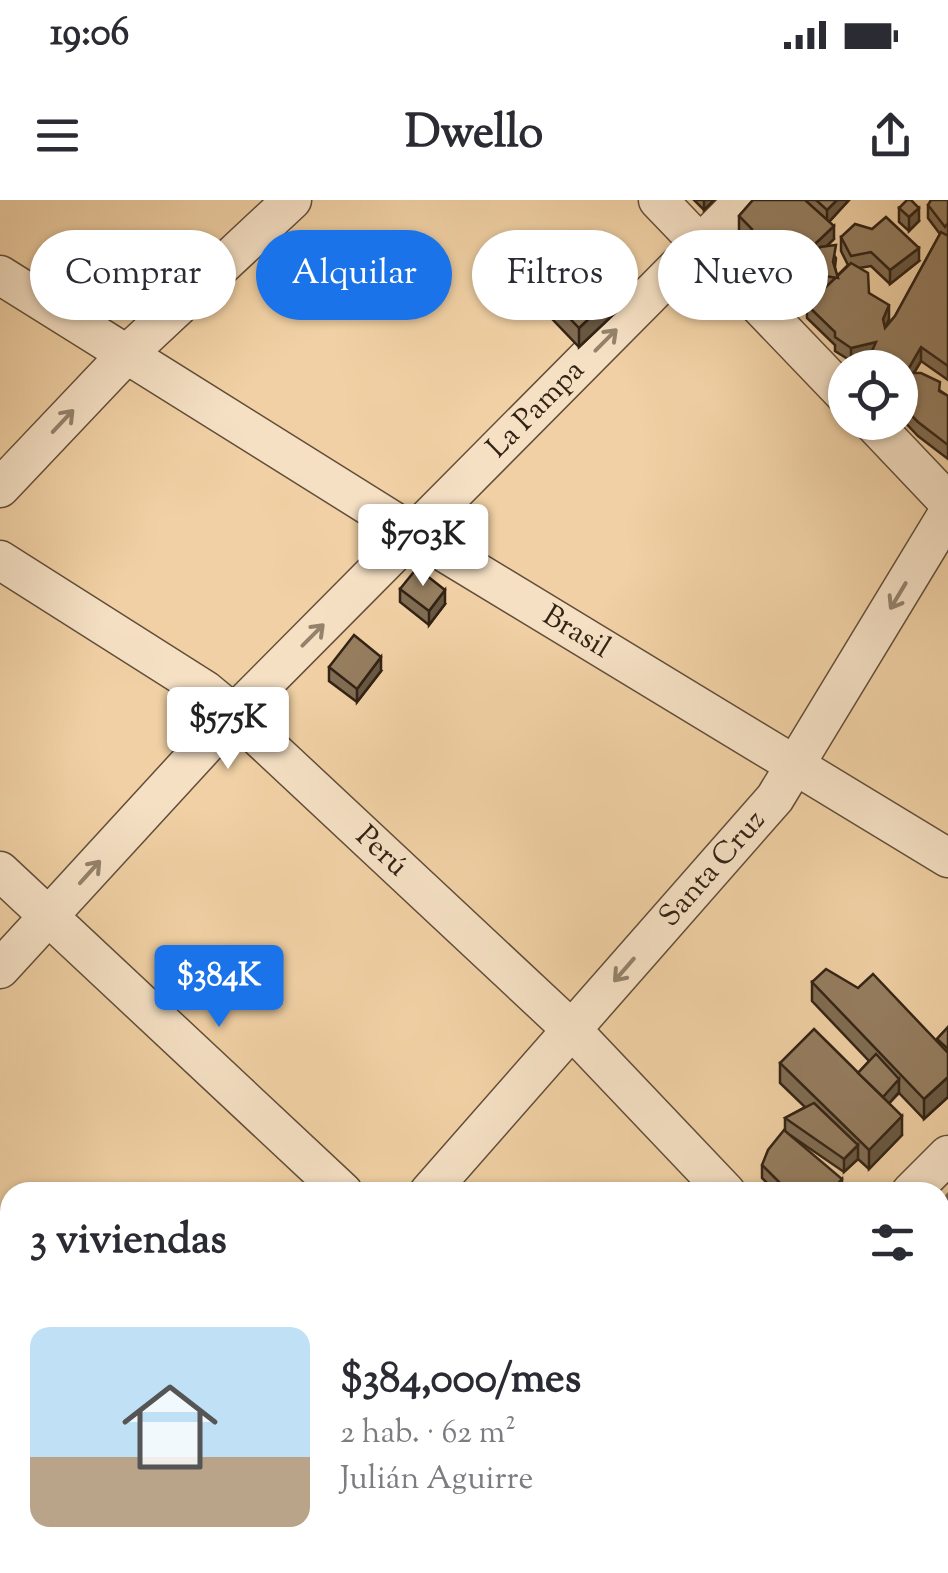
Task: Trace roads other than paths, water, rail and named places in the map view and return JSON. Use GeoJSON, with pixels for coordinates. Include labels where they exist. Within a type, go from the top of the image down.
{"type":"FeatureCollection","features":[{"type":"Feature","properties":{"kind":"street"},"geometry":{"type":"LineString","coordinates":[[0,488],[126,354],[292,200]]}},
{"type":"Feature","properties":{"kind":"street"},"geometry":{"type":"LineString","coordinates":[[658,200],[687,230]]}},
{"type":"Feature","properties":{"kind":"street","name":"La Pampa"},"geometry":{"type":"LineString","coordinates":[[715,230],[744,200]]}},
{"type":"Feature","properties":{"kind":"street","name":"Brasil"},"geometry":{"type":"LineString","coordinates":[[0,275],[414,534],[948,858]]}},
{"type":"Feature","properties":{"kind":"street","name":"La Pampa"},"geometry":{"type":"LineString","coordinates":[[0,969],[234,714],[658,287]]}},
{"type":"Feature","properties":{"kind":"street"},"geometry":{"type":"LineString","coordinates":[[774,320],[828,376]]}},
{"type":"Feature","properties":{"kind":"street"},"geometry":{"type":"LineString","coordinates":[[889,440],[948,502]]}},
{"type":"Feature","properties":{"kind":"street","name":"Santa Cruz"},"geometry":{"type":"LineString","coordinates":[[438,1182],[775,798],[948,512]]}},
{"type":"Feature","properties":{"kind":"street","name":"Perú"},"geometry":{"type":"LineString","coordinates":[[0,560],[205,690],[234,714],[572,1030],[716,1182]]}},
{"type":"Feature","properties":{"kind":"street"},"geometry":{"type":"LineString","coordinates":[[0,870],[332,1182]]}},
{"type":"Feature","properties":{"kind":"street"},"geometry":{"type":"LineString","coordinates":[[921,1182],[948,1154]]}}]}
